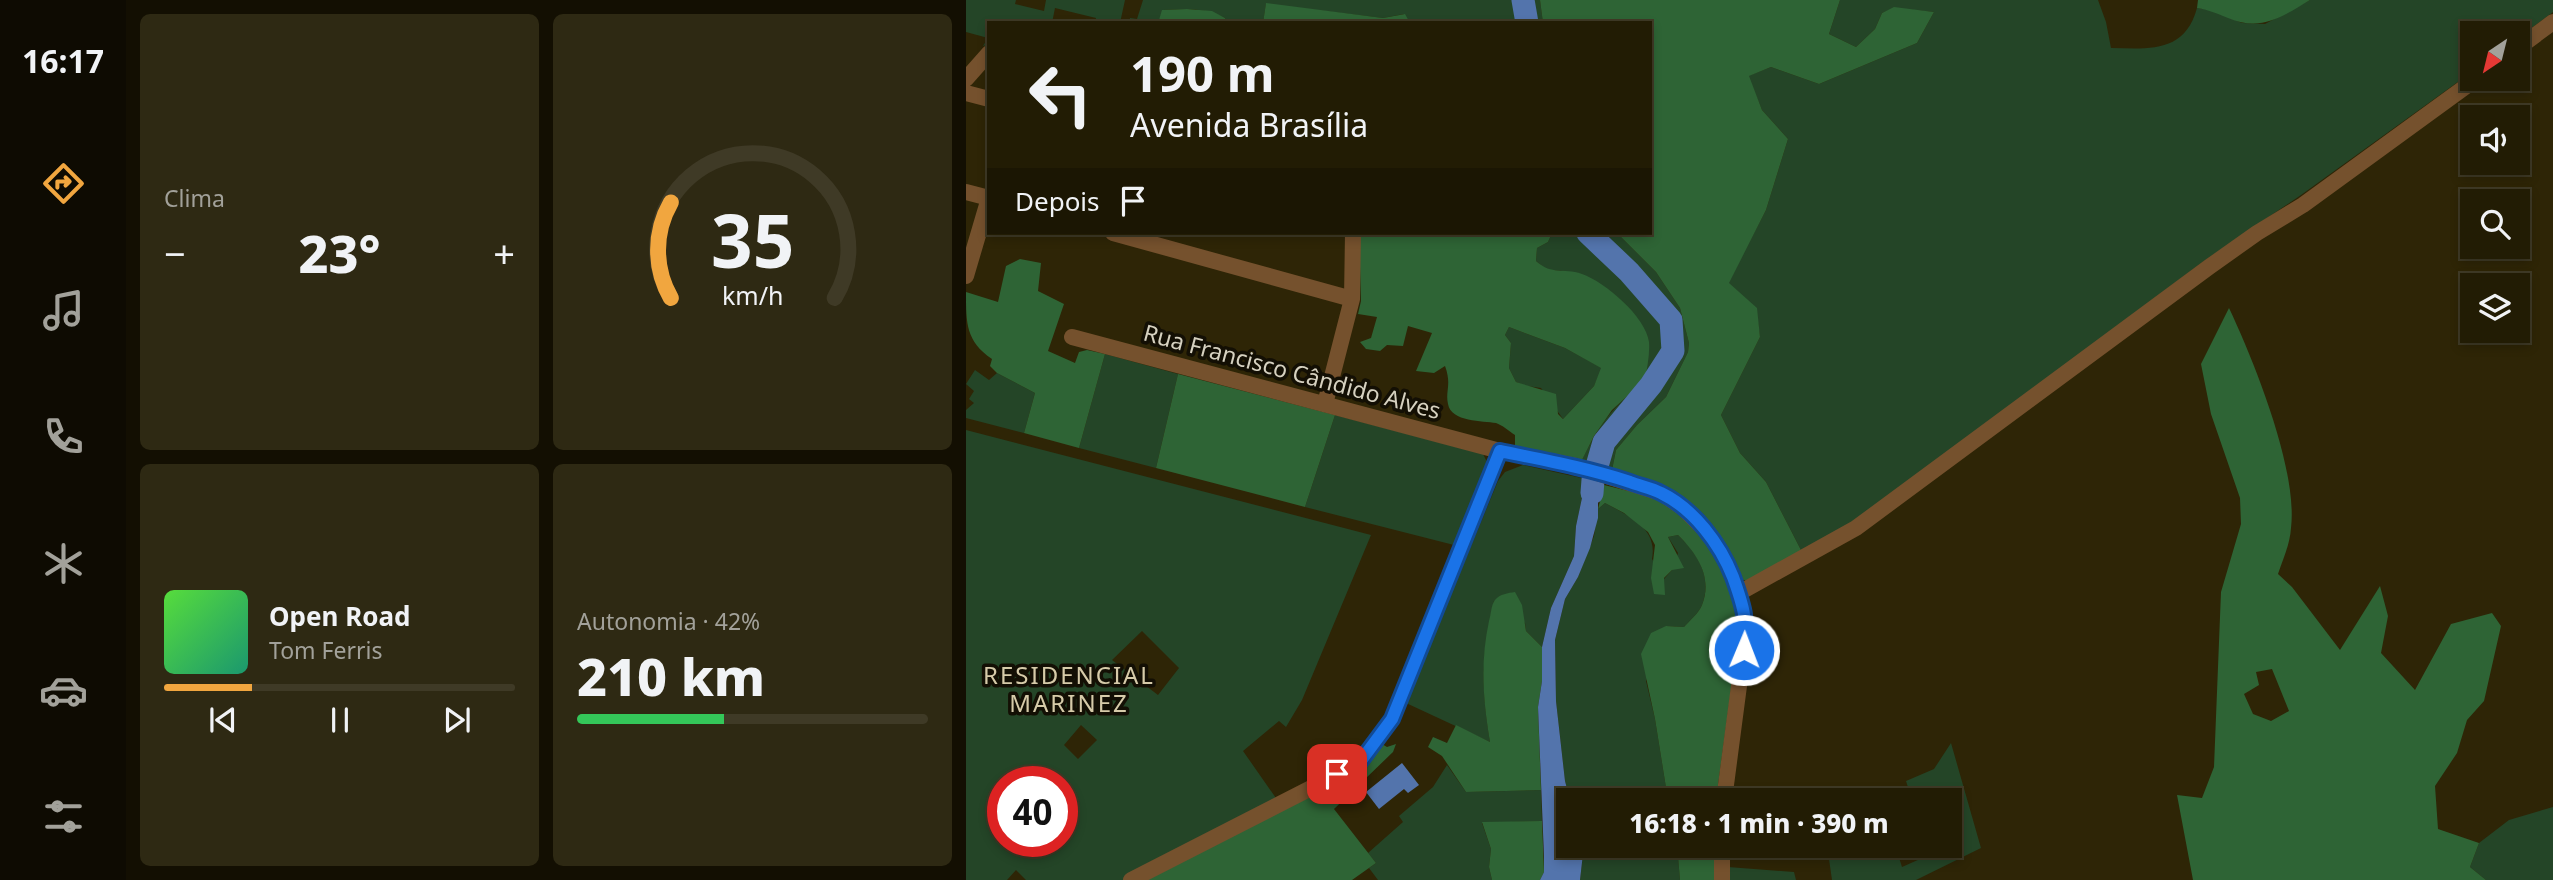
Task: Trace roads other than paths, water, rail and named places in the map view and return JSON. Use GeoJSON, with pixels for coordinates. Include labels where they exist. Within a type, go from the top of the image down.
{"type":"FeatureCollection","features":[{"type":"Feature","properties":{"kind":"street"},"geometry":{"type":"LineString","coordinates":[[2530,39],[2553,22]]}},
{"type":"Feature","properties":{"kind":"street"},"geometry":{"type":"LineString","coordinates":[[966,79],[987,55]]}},
{"type":"Feature","properties":{"kind":"street"},"geometry":{"type":"LineString","coordinates":[[1739,593],[1856,528],[2209,267],[2303,205],[2460,91]]}},
{"type":"Feature","properties":{"kind":"street"},"geometry":{"type":"LineString","coordinates":[[966,93],[987,98]]}},
{"type":"Feature","properties":{"kind":"street"},"geometry":{"type":"LineString","coordinates":[[966,192],[987,197]]}},
{"type":"Feature","properties":{"kind":"street"},"geometry":{"type":"LineString","coordinates":[[966,276],[987,205]]}},
{"type":"Feature","properties":{"kind":"street"},"geometry":{"type":"LineString","coordinates":[[1120,235],[1352,299]]}},
{"type":"Feature","properties":{"kind":"street"},"geometry":{"type":"LineString","coordinates":[[1325,404],[1352,299],[1353,235]]}},
{"type":"Feature","properties":{"kind":"street","name":"Rua Francisco Cândido Alves"},"geometry":{"type":"LineString","coordinates":[[1072,337],[1500,451],[1612,476],[1661,493],[1683,508],[1714,542],[1726,561],[1739,593],[1747,625],[1726,788]]}},
{"type":"Feature","properties":{"kind":"street"},"geometry":{"type":"LineString","coordinates":[[1131,880],[1360,762],[1392,719],[1500,451]]}},
{"type":"Feature","properties":{"kind":"street"},"geometry":{"type":"LineString","coordinates":[[1721,858],[1722,880]]}},
{"type":"Feature","properties":{"kind":"water"},"geometry":{"type":"Polygon","coordinates":[[[1586,479],[1604,485],[1598,501],[1598,518],[1590,548],[1565,599],[1555,640],[1556,701],[1567,788],[1556,788],[1556,858],[1583,858],[1580,880],[1540,880],[1544,872],[1538,707],[1542,681],[1542,647],[1551,608],[1574,556],[1576,526],[1586,479]]]}},
{"type":"Feature","properties":{"kind":"water"},"geometry":{"type":"Polygon","coordinates":[[[1402,763],[1419,785],[1408,793],[1404,789],[1379,809],[1366,792],[1402,763]]]}},
{"type":"Feature","properties":{"kind":"waterway"},"geometry":{"type":"LineString","coordinates":[[1523,0],[1527,21]]}},
{"type":"Feature","properties":{"kind":"waterway"},"geometry":{"type":"LineString","coordinates":[[1590,235],[1629,272],[1671,320],[1673,351],[1651,385],[1604,442],[1592,493]]}},
{"type":"Feature","properties":{"kind":"district","name":"RESIDENCIAL MARINEZ"},"geometry":{"type":"Point","coordinates":[1069,690]}}]}
